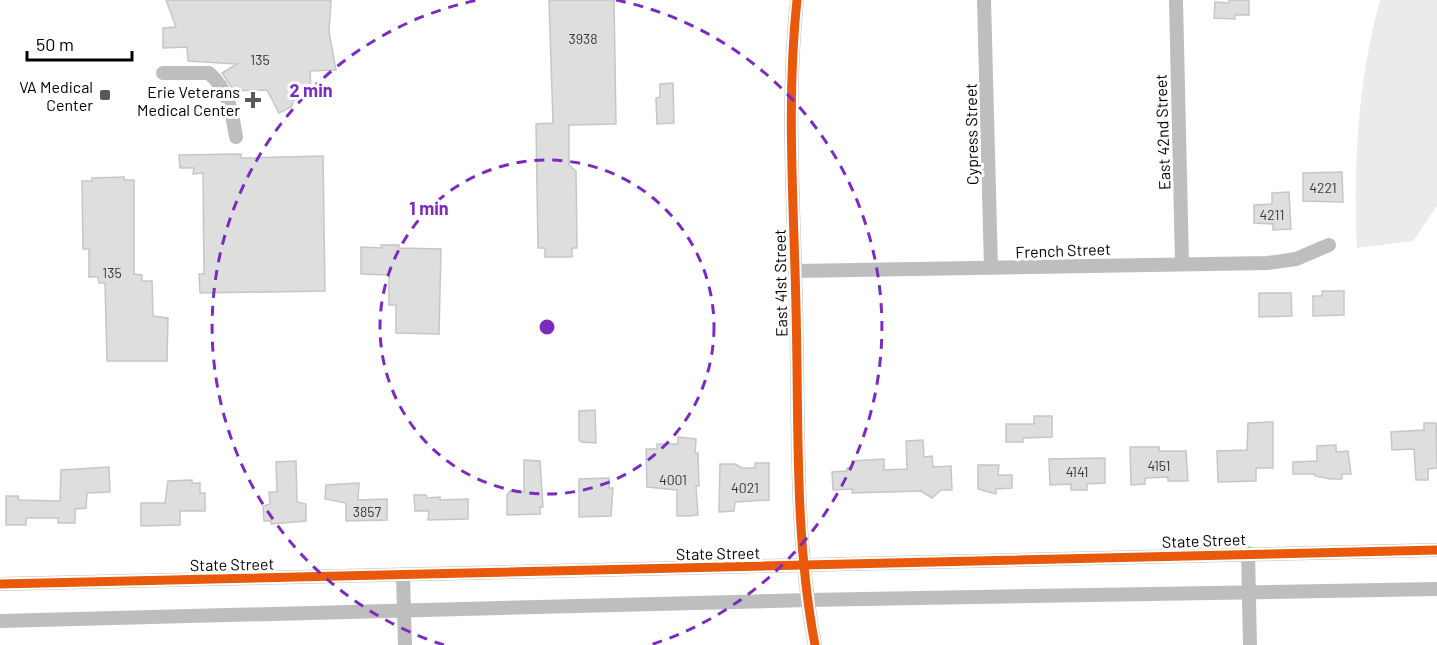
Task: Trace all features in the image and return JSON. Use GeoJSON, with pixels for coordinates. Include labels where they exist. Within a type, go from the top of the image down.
{"type":"FeatureCollection","features":[{"type":"Feature","properties":{"kind":"street","name":"East 41st Street"},"geometry":{"type":"LineString","coordinates":[[797,0],[791,135],[796,366],[805,566],[815,645]]}},
{"type":"Feature","properties":{"kind":"street","name":"Cypress Street"},"geometry":{"type":"LineString","coordinates":[[984,0],[991,268]]}},
{"type":"Feature","properties":{"kind":"street","name":"East 42nd Street"},"geometry":{"type":"LineString","coordinates":[[1176,0],[1182,263]]}},
{"type":"Feature","properties":{"kind":"street"},"geometry":{"type":"LineString","coordinates":[[163,73],[209,73],[215,78],[230,100],[236,137]]}},
{"type":"Feature","properties":{"kind":"street","name":"French Street"},"geometry":{"type":"LineString","coordinates":[[795,271],[1268,262],[1296,259],[1329,245]]}},
{"type":"Feature","properties":{"kind":"street","name":"State Street"},"geometry":{"type":"LineString","coordinates":[[0,584],[1437,550]]}},
{"type":"Feature","properties":{"kind":"street"},"geometry":{"type":"LineString","coordinates":[[1248,553],[1250,645]]}},
{"type":"Feature","properties":{"kind":"street"},"geometry":{"type":"LineString","coordinates":[[403,576],[405,645]]}},
{"type":"Feature","properties":{"kind":"street"},"geometry":{"type":"LineString","coordinates":[[0,621],[808,600],[1437,589]]}},
{"type":"Feature","properties":{"kind":"shaded area"},"geometry":{"type":"Polygon","coordinates":[[[1380,0],[1437,0],[1437,206],[1413,241],[1357,248],[1356,186],[1359,123],[1367,61],[1380,0]]]}},
{"type":"Feature","properties":{"kind":"building"},"geometry":{"type":"Polygon","coordinates":[[[166,0],[331,0],[329,32],[336,70],[310,71],[311,89],[299,89],[291,107],[279,113],[267,90],[234,91],[222,73],[237,64],[188,61],[187,47],[163,48],[163,28],[176,27],[166,0]]]}},
{"type":"Feature","properties":{"kind":"building"},"geometry":{"type":"Polygon","coordinates":[[[549,0],[614,0],[616,124],[569,125],[569,165],[576,171],[577,248],[572,248],[572,257],[545,257],[545,248],[538,248],[536,124],[553,123],[549,0]]]}},
{"type":"Feature","properties":{"kind":"building"},"geometry":{"type":"Polygon","coordinates":[[[1229,0],[1249,0],[1249,15],[1235,15],[1235,19],[1214,18],[1215,2],[1229,3],[1229,0]]]}},
{"type":"Feature","properties":{"kind":"building"},"geometry":{"type":"Polygon","coordinates":[[[673,83],[674,123],[657,124],[656,98],[660,97],[660,84],[673,83]]]}},
{"type":"Feature","properties":{"kind":"building"},"geometry":{"type":"Polygon","coordinates":[[[241,154],[241,158],[323,156],[325,291],[200,293],[199,274],[204,274],[203,173],[193,174],[194,168],[180,168],[179,155],[241,154]]]}},
{"type":"Feature","properties":{"kind":"building"},"geometry":{"type":"Polygon","coordinates":[[[1342,172],[1343,202],[1303,201],[1303,173],[1342,172]]]}},
{"type":"Feature","properties":{"kind":"building"},"geometry":{"type":"Polygon","coordinates":[[[124,177],[124,180],[134,180],[134,274],[142,275],[142,281],[152,281],[153,316],[168,318],[167,361],[107,361],[105,283],[99,283],[98,277],[89,277],[89,249],[83,249],[82,181],[92,181],[92,178],[124,177]]]}},
{"type":"Feature","properties":{"kind":"building"},"geometry":{"type":"Polygon","coordinates":[[[1289,192],[1291,229],[1273,230],[1273,224],[1254,223],[1254,205],[1272,204],[1272,193],[1289,192]]]}},
{"type":"Feature","properties":{"kind":"building"},"geometry":{"type":"Polygon","coordinates":[[[381,245],[441,249],[439,334],[396,333],[396,305],[389,305],[389,275],[361,274],[361,247],[382,248],[381,245]]]}},
{"type":"Feature","properties":{"kind":"building"},"geometry":{"type":"Polygon","coordinates":[[[1322,291],[1344,291],[1344,315],[1313,316],[1313,296],[1322,296],[1322,291]]]}},
{"type":"Feature","properties":{"kind":"building"},"geometry":{"type":"Polygon","coordinates":[[[1259,293],[1291,293],[1292,316],[1259,317],[1259,293]]]}},
{"type":"Feature","properties":{"kind":"building"},"geometry":{"type":"Polygon","coordinates":[[[595,410],[596,443],[582,442],[579,440],[579,411],[595,410]]]}},
{"type":"Feature","properties":{"kind":"building"},"geometry":{"type":"Polygon","coordinates":[[[1034,416],[1052,416],[1052,437],[1023,438],[1023,442],[1006,442],[1006,424],[1034,424],[1034,416]]]}},
{"type":"Feature","properties":{"kind":"building"},"geometry":{"type":"Polygon","coordinates":[[[1273,422],[1273,468],[1256,468],[1256,481],[1218,482],[1217,451],[1247,450],[1248,423],[1273,422]]]}},
{"type":"Feature","properties":{"kind":"building"},"geometry":{"type":"Polygon","coordinates":[[[1424,423],[1436,423],[1437,468],[1428,469],[1428,480],[1416,480],[1414,449],[1392,450],[1391,432],[1424,430],[1424,423]]]}},
{"type":"Feature","properties":{"kind":"building"},"geometry":{"type":"Polygon","coordinates":[[[678,437],[696,439],[698,515],[677,516],[677,490],[647,487],[646,449],[657,449],[657,444],[678,444],[678,437]]]}},
{"type":"Feature","properties":{"kind":"building"},"geometry":{"type":"Polygon","coordinates":[[[923,440],[924,457],[932,456],[933,467],[951,466],[952,490],[941,490],[932,498],[921,491],[852,493],[853,489],[833,490],[832,472],[847,471],[847,468],[852,468],[852,461],[884,459],[884,470],[907,469],[906,441],[923,440]]]}},
{"type":"Feature","properties":{"kind":"building"},"geometry":{"type":"Polygon","coordinates":[[[1336,445],[1336,452],[1348,451],[1351,474],[1342,474],[1342,479],[1330,479],[1315,476],[1315,474],[1293,474],[1293,462],[1317,461],[1317,446],[1336,445]]]}},
{"type":"Feature","properties":{"kind":"building"},"geometry":{"type":"Polygon","coordinates":[[[1130,447],[1159,447],[1159,451],[1186,451],[1188,481],[1168,481],[1168,477],[1145,478],[1145,484],[1131,485],[1130,447]]]}},
{"type":"Feature","properties":{"kind":"building"},"geometry":{"type":"Polygon","coordinates":[[[1105,458],[1105,483],[1087,484],[1087,490],[1071,490],[1071,484],[1050,485],[1049,459],[1105,458]]]}},
{"type":"Feature","properties":{"kind":"building"},"geometry":{"type":"Polygon","coordinates":[[[524,460],[540,461],[543,507],[540,507],[540,514],[507,515],[507,495],[510,491],[524,492],[524,460]]]}},
{"type":"Feature","properties":{"kind":"building"},"geometry":{"type":"Polygon","coordinates":[[[296,461],[297,502],[306,504],[306,521],[271,524],[271,521],[264,521],[263,506],[270,504],[269,492],[277,492],[276,462],[296,461]]]}},
{"type":"Feature","properties":{"kind":"building"},"geometry":{"type":"Polygon","coordinates":[[[755,463],[769,463],[769,500],[735,502],[734,511],[719,512],[720,464],[755,468],[755,463]]]}},
{"type":"Feature","properties":{"kind":"building"},"geometry":{"type":"Polygon","coordinates":[[[978,465],[999,465],[998,475],[1012,475],[1012,488],[996,489],[996,494],[978,489],[978,465]]]}},
{"type":"Feature","properties":{"kind":"building"},"geometry":{"type":"Polygon","coordinates":[[[109,467],[110,492],[87,493],[86,508],[75,509],[75,523],[58,523],[58,518],[26,518],[26,525],[6,525],[6,496],[18,496],[19,500],[60,501],[61,470],[109,467]]]}},
{"type":"Feature","properties":{"kind":"building"},"geometry":{"type":"Polygon","coordinates":[[[609,478],[609,488],[613,488],[611,516],[579,517],[579,479],[609,478]]]}},
{"type":"Feature","properties":{"kind":"building"},"geometry":{"type":"Polygon","coordinates":[[[192,480],[192,483],[200,483],[200,493],[205,493],[205,511],[180,511],[180,525],[141,526],[141,503],[165,503],[168,481],[192,480]]]}},
{"type":"Feature","properties":{"kind":"building"},"geometry":{"type":"Polygon","coordinates":[[[359,483],[358,500],[387,499],[387,520],[346,521],[346,503],[325,499],[326,485],[359,483]]]}},
{"type":"Feature","properties":{"kind":"building"},"geometry":{"type":"Polygon","coordinates":[[[414,495],[426,495],[427,498],[440,497],[440,500],[468,499],[468,519],[428,520],[429,511],[415,511],[414,495]]]}},
{"type":"Feature","properties":{"kind":"cycle path"},"geometry":{"type":"LineString","coordinates":[[797,0],[791,116],[799,477],[804,562],[815,645]]}},
{"type":"Feature","properties":{"kind":"cycle path"},"geometry":{"type":"LineString","coordinates":[[0,584],[1437,550]]}},
{"type":"Feature","properties":{"kind":"place","name":"VA Medical Center"},"geometry":{"type":"Point","coordinates":[105,95]}},
{"type":"Feature","properties":{"kind":"place","name":"Erie Veterans Medical Center"},"geometry":{"type":"Point","coordinates":[253,100]}}]}
